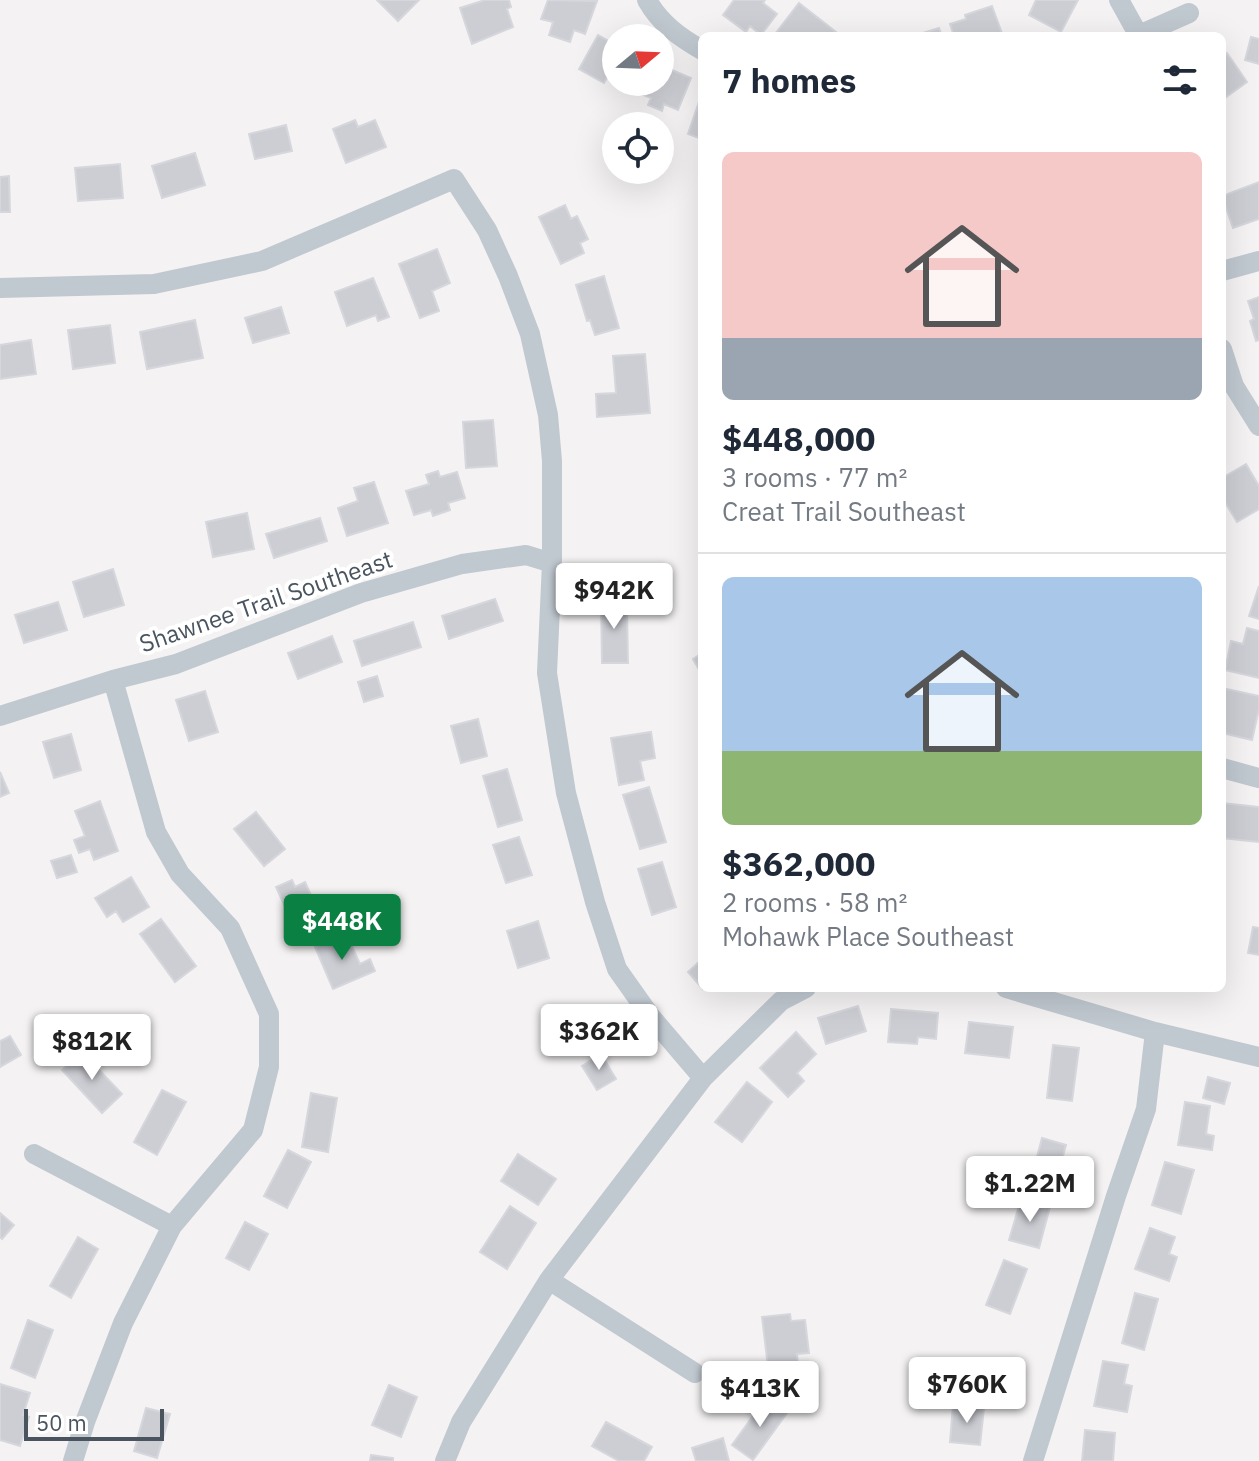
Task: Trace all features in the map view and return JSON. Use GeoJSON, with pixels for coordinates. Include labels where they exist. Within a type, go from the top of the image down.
{"type":"FeatureCollection","features":[{"type":"Feature","properties":{"kind":"street"},"geometry":{"type":"LineString","coordinates":[[647,0],[657,17],[680,38],[698,48]]}},
{"type":"Feature","properties":{"kind":"street"},"geometry":{"type":"LineString","coordinates":[[1119,0],[1136,32]]}},
{"type":"Feature","properties":{"kind":"street"},"geometry":{"type":"LineString","coordinates":[[1147,32],[1189,13]]}},
{"type":"Feature","properties":{"kind":"street"},"geometry":{"type":"LineString","coordinates":[[0,288],[154,284],[262,261],[454,179],[487,230],[530,334],[548,415],[552,461],[552,563],[547,673],[566,793],[595,902],[617,969],[651,1017],[703,1078]]}},
{"type":"Feature","properties":{"kind":"street"},"geometry":{"type":"LineString","coordinates":[[1226,270],[1259,261]]}},
{"type":"Feature","properties":{"kind":"street"},"geometry":{"type":"LineString","coordinates":[[1226,361],[1234,386],[1259,426]]}},
{"type":"Feature","properties":{"kind":"street","name":"Shawnee Trail Southeast"},"geometry":{"type":"LineString","coordinates":[[0,716],[113,680],[176,664],[361,593],[462,564],[526,555],[552,563]]}},
{"type":"Feature","properties":{"kind":"street"},"geometry":{"type":"LineString","coordinates":[[73,1461],[123,1323],[172,1226],[253,1130],[269,1067],[269,1014],[230,928],[180,874],[156,832],[113,680]]}},
{"type":"Feature","properties":{"kind":"street"},"geometry":{"type":"LineString","coordinates":[[1226,769],[1259,778]]}},
{"type":"Feature","properties":{"kind":"street"},"geometry":{"type":"LineString","coordinates":[[445,1461],[461,1422],[549,1280],[703,1078],[781,1001],[798,992]]}},
{"type":"Feature","properties":{"kind":"street"},"geometry":{"type":"LineString","coordinates":[[1020,992],[1155,1032],[1259,1057]]}},
{"type":"Feature","properties":{"kind":"street"},"geometry":{"type":"LineString","coordinates":[[1033,1461],[1146,1109],[1155,1032]]}},
{"type":"Feature","properties":{"kind":"street"},"geometry":{"type":"LineString","coordinates":[[34,1154],[172,1226]]}},
{"type":"Feature","properties":{"kind":"street"},"geometry":{"type":"LineString","coordinates":[[549,1280],[695,1373]]}},
{"type":"Feature","properties":{"kind":"building"},"geometry":{"type":"Polygon","coordinates":[[[377,0],[419,0],[398,21],[377,0]]]}},
{"type":"Feature","properties":{"kind":"building"},"geometry":{"type":"Polygon","coordinates":[[[485,0],[509,0],[511,7],[507,9],[513,27],[472,44],[460,8],[485,0]]]}},
{"type":"Feature","properties":{"kind":"building"},"geometry":{"type":"Polygon","coordinates":[[[548,0],[597,1],[585,34],[574,30],[570,42],[549,35],[553,22],[541,19],[548,0]]]}},
{"type":"Feature","properties":{"kind":"building"},"geometry":{"type":"Polygon","coordinates":[[[734,0],[765,0],[763,3],[777,14],[763,32],[757,32],[750,26],[746,32],[723,15],[734,0]]]}},
{"type":"Feature","properties":{"kind":"building"},"geometry":{"type":"Polygon","coordinates":[[[1036,0],[1078,0],[1061,32],[1029,15],[1036,0]]]}},
{"type":"Feature","properties":{"kind":"building"},"geometry":{"type":"Polygon","coordinates":[[[799,3],[836,32],[777,32],[799,3]]]}},
{"type":"Feature","properties":{"kind":"building"},"geometry":{"type":"Polygon","coordinates":[[[992,6],[1002,32],[953,32],[950,24],[966,19],[965,15],[992,6]]]}},
{"type":"Feature","properties":{"kind":"building"},"geometry":{"type":"Polygon","coordinates":[[[598,35],[602,37],[602,82],[579,69],[598,35]]]}},
{"type":"Feature","properties":{"kind":"building"},"geometry":{"type":"Polygon","coordinates":[[[1251,37],[1259,39],[1259,64],[1245,60],[1251,37]]]}},
{"type":"Feature","properties":{"kind":"building"},"geometry":{"type":"Polygon","coordinates":[[[1226,54],[1247,82],[1226,97],[1226,54]]]}},
{"type":"Feature","properties":{"kind":"building"},"geometry":{"type":"Polygon","coordinates":[[[674,71],[691,78],[678,110],[664,104],[662,111],[648,105],[651,98],[646,96],[674,96],[674,71]]]}},
{"type":"Feature","properties":{"kind":"building"},"geometry":{"type":"Polygon","coordinates":[[[698,105],[698,138],[688,134],[698,105]]]}},
{"type":"Feature","properties":{"kind":"building"},"geometry":{"type":"Polygon","coordinates":[[[355,120],[358,127],[375,120],[386,147],[346,163],[333,129],[355,120]]]}},
{"type":"Feature","properties":{"kind":"building"},"geometry":{"type":"Polygon","coordinates":[[[286,125],[292,151],[255,159],[249,134],[286,125]]]}},
{"type":"Feature","properties":{"kind":"building"},"geometry":{"type":"Polygon","coordinates":[[[195,153],[205,185],[162,198],[152,166],[195,153]]]}},
{"type":"Feature","properties":{"kind":"building"},"geometry":{"type":"Polygon","coordinates":[[[120,164],[123,198],[78,201],[75,168],[120,164]]]}},
{"type":"Feature","properties":{"kind":"building"},"geometry":{"type":"Polygon","coordinates":[[[9,176],[10,212],[0,212],[0,177],[9,176]]]}},
{"type":"Feature","properties":{"kind":"building"},"geometry":{"type":"Polygon","coordinates":[[[1259,182],[1259,219],[1233,228],[1226,208],[1226,194],[1259,182]]]}},
{"type":"Feature","properties":{"kind":"building"},"geometry":{"type":"Polygon","coordinates":[[[565,205],[571,219],[577,216],[588,239],[580,243],[584,253],[561,264],[539,217],[565,205]]]}},
{"type":"Feature","properties":{"kind":"building"},"geometry":{"type":"Polygon","coordinates":[[[437,249],[450,283],[432,291],[439,311],[420,318],[399,264],[437,249]]]}},
{"type":"Feature","properties":{"kind":"building"},"geometry":{"type":"Polygon","coordinates":[[[604,276],[619,328],[595,335],[590,320],[587,321],[576,285],[604,276]]]}},
{"type":"Feature","properties":{"kind":"building"},"geometry":{"type":"Polygon","coordinates":[[[373,278],[389,317],[378,321],[376,315],[347,326],[335,292],[373,278]]]}},
{"type":"Feature","properties":{"kind":"building"},"geometry":{"type":"Polygon","coordinates":[[[1259,297],[1259,340],[1256,341],[1248,301],[1259,297]]]}},
{"type":"Feature","properties":{"kind":"building"},"geometry":{"type":"Polygon","coordinates":[[[281,307],[289,333],[253,343],[245,318],[281,307]]]}},
{"type":"Feature","properties":{"kind":"building"},"geometry":{"type":"Polygon","coordinates":[[[195,320],[203,358],[147,369],[140,332],[195,320]]]}},
{"type":"Feature","properties":{"kind":"building"},"geometry":{"type":"Polygon","coordinates":[[[110,325],[115,363],[73,369],[68,330],[110,325]]]}},
{"type":"Feature","properties":{"kind":"building"},"geometry":{"type":"Polygon","coordinates":[[[31,340],[36,374],[0,379],[0,345],[31,340]]]}},
{"type":"Feature","properties":{"kind":"building"},"geometry":{"type":"Polygon","coordinates":[[[645,354],[650,413],[597,417],[596,394],[616,393],[613,356],[645,354]]]}},
{"type":"Feature","properties":{"kind":"building"},"geometry":{"type":"Polygon","coordinates":[[[493,420],[497,466],[466,468],[463,422],[493,420]]]}},
{"type":"Feature","properties":{"kind":"building"},"geometry":{"type":"Polygon","coordinates":[[[1246,464],[1259,486],[1259,509],[1237,522],[1226,504],[1226,476],[1246,464]]]}},
{"type":"Feature","properties":{"kind":"building"},"geometry":{"type":"Polygon","coordinates":[[[438,471],[440,477],[457,472],[465,498],[448,503],[450,510],[433,516],[431,510],[414,515],[406,491],[429,484],[426,475],[438,471]]]}},
{"type":"Feature","properties":{"kind":"building"},"geometry":{"type":"Polygon","coordinates":[[[374,482],[388,523],[347,536],[338,508],[358,501],[354,488],[374,482]]]}},
{"type":"Feature","properties":{"kind":"building"},"geometry":{"type":"Polygon","coordinates":[[[247,513],[254,549],[213,557],[206,522],[247,513]]]}},
{"type":"Feature","properties":{"kind":"building"},"geometry":{"type":"Polygon","coordinates":[[[320,518],[327,541],[274,558],[266,534],[320,518]]]}},
{"type":"Feature","properties":{"kind":"building"},"geometry":{"type":"Polygon","coordinates":[[[113,569],[124,605],[84,617],[73,582],[113,569]]]}},
{"type":"Feature","properties":{"kind":"building"},"geometry":{"type":"Polygon","coordinates":[[[1259,586],[1259,619],[1249,616],[1259,586]]]}},
{"type":"Feature","properties":{"kind":"building"},"geometry":{"type":"Polygon","coordinates":[[[601,598],[624,598],[628,663],[602,663],[601,598]]]}},
{"type":"Feature","properties":{"kind":"building"},"geometry":{"type":"Polygon","coordinates":[[[495,599],[503,621],[449,639],[442,616],[495,599]]]}},
{"type":"Feature","properties":{"kind":"building"},"geometry":{"type":"Polygon","coordinates":[[[58,602],[67,630],[24,643],[15,615],[58,602]]]}},
{"type":"Feature","properties":{"kind":"building"},"geometry":{"type":"Polygon","coordinates":[[[413,622],[421,647],[362,666],[354,641],[413,622]]]}},
{"type":"Feature","properties":{"kind":"building"},"geometry":{"type":"Polygon","coordinates":[[[1247,628],[1259,631],[1259,678],[1226,670],[1231,641],[1243,644],[1247,628]]]}},
{"type":"Feature","properties":{"kind":"building"},"geometry":{"type":"Polygon","coordinates":[[[332,636],[342,662],[298,679],[288,653],[332,636]]]}},
{"type":"Feature","properties":{"kind":"building"},"geometry":{"type":"Polygon","coordinates":[[[377,676],[383,696],[364,702],[358,682],[377,676]]]}},
{"type":"Feature","properties":{"kind":"building"},"geometry":{"type":"Polygon","coordinates":[[[1226,689],[1259,696],[1252,740],[1226,734],[1226,689]]]}},
{"type":"Feature","properties":{"kind":"building"},"geometry":{"type":"Polygon","coordinates":[[[205,691],[218,732],[189,741],[176,700],[205,691]]]}},
{"type":"Feature","properties":{"kind":"building"},"geometry":{"type":"Polygon","coordinates":[[[478,719],[487,756],[461,763],[451,726],[478,719]]]}},
{"type":"Feature","properties":{"kind":"building"},"geometry":{"type":"Polygon","coordinates":[[[651,732],[655,758],[640,761],[644,780],[619,785],[611,738],[651,732]]]}},
{"type":"Feature","properties":{"kind":"building"},"geometry":{"type":"Polygon","coordinates":[[[71,734],[81,770],[54,778],[43,742],[71,734]]]}},
{"type":"Feature","properties":{"kind":"building"},"geometry":{"type":"Polygon","coordinates":[[[507,769],[522,820],[498,827],[483,776],[507,769]]]}},
{"type":"Feature","properties":{"kind":"building"},"geometry":{"type":"Polygon","coordinates":[[[0,772],[9,793],[0,797],[0,772]]]}},
{"type":"Feature","properties":{"kind":"building"},"geometry":{"type":"Polygon","coordinates":[[[649,787],[666,842],[640,849],[623,795],[649,787]]]}},
{"type":"Feature","properties":{"kind":"building"},"geometry":{"type":"Polygon","coordinates":[[[100,801],[118,851],[94,860],[90,849],[79,853],[74,840],[85,836],[75,811],[100,801]]]}},
{"type":"Feature","properties":{"kind":"building"},"geometry":{"type":"Polygon","coordinates":[[[1226,803],[1259,807],[1259,842],[1226,838],[1226,803]]]}},
{"type":"Feature","properties":{"kind":"building"},"geometry":{"type":"Polygon","coordinates":[[[256,812],[285,849],[264,866],[234,829],[256,812]]]}},
{"type":"Feature","properties":{"kind":"building"},"geometry":{"type":"Polygon","coordinates":[[[519,837],[532,875],[506,883],[493,845],[519,837]]]}},
{"type":"Feature","properties":{"kind":"building"},"geometry":{"type":"Polygon","coordinates":[[[71,855],[77,872],[57,878],[51,861],[71,855]]]}},
{"type":"Feature","properties":{"kind":"building"},"geometry":{"type":"Polygon","coordinates":[[[662,862],[676,907],[652,915],[638,869],[662,862]]]}},
{"type":"Feature","properties":{"kind":"building"},"geometry":{"type":"Polygon","coordinates":[[[131,877],[149,907],[123,922],[116,911],[107,917],[95,898],[131,877]]]}},
{"type":"Feature","properties":{"kind":"building"},"geometry":{"type":"Polygon","coordinates":[[[292,880],[295,887],[305,882],[317,908],[291,920],[276,887],[292,880]]]}},
{"type":"Feature","properties":{"kind":"building"},"geometry":{"type":"Polygon","coordinates":[[[161,919],[196,966],[175,982],[140,934],[161,919]]]}},
{"type":"Feature","properties":{"kind":"building"},"geometry":{"type":"Polygon","coordinates":[[[538,921],[549,958],[518,968],[507,931],[538,921]]]}},
{"type":"Feature","properties":{"kind":"building"},"geometry":{"type":"Polygon","coordinates":[[[1253,927],[1259,928],[1259,955],[1248,953],[1253,927]]]}},
{"type":"Feature","properties":{"kind":"building"},"geometry":{"type":"Polygon","coordinates":[[[346,934],[360,964],[370,959],[375,971],[333,989],[315,947],[346,934]]]}},
{"type":"Feature","properties":{"kind":"building"},"geometry":{"type":"Polygon","coordinates":[[[698,963],[698,983],[688,972],[698,963]]]}},
{"type":"Feature","properties":{"kind":"building"},"geometry":{"type":"Polygon","coordinates":[[[858,1006],[866,1031],[826,1044],[818,1018],[858,1006]]]}},
{"type":"Feature","properties":{"kind":"building"},"geometry":{"type":"Polygon","coordinates":[[[891,1009],[938,1013],[936,1039],[918,1037],[917,1044],[888,1042],[891,1009]]]}},
{"type":"Feature","properties":{"kind":"building"},"geometry":{"type":"Polygon","coordinates":[[[969,1022],[1013,1027],[1009,1058],[965,1053],[969,1022]]]}},
{"type":"Feature","properties":{"kind":"building"},"geometry":{"type":"Polygon","coordinates":[[[796,1032],[816,1054],[797,1073],[804,1081],[788,1097],[760,1068],[796,1032]]]}},
{"type":"Feature","properties":{"kind":"building"},"geometry":{"type":"Polygon","coordinates":[[[10,1036],[21,1055],[0,1067],[0,1041],[10,1036]]]}},
{"type":"Feature","properties":{"kind":"building"},"geometry":{"type":"Polygon","coordinates":[[[1053,1045],[1079,1048],[1072,1101],[1047,1098],[1053,1045]]]}},
{"type":"Feature","properties":{"kind":"building"},"geometry":{"type":"Polygon","coordinates":[[[82,1052],[122,1094],[102,1113],[62,1070],[82,1052]]]}},
{"type":"Feature","properties":{"kind":"building"},"geometry":{"type":"Polygon","coordinates":[[[601,1054],[616,1079],[597,1090],[582,1066],[601,1054]]]}},
{"type":"Feature","properties":{"kind":"building"},"geometry":{"type":"Polygon","coordinates":[[[1208,1077],[1230,1083],[1224,1104],[1203,1098],[1208,1077]]]}},
{"type":"Feature","properties":{"kind":"building"},"geometry":{"type":"Polygon","coordinates":[[[747,1082],[772,1102],[742,1142],[715,1122],[747,1082]]]}},
{"type":"Feature","properties":{"kind":"building"},"geometry":{"type":"Polygon","coordinates":[[[162,1090],[186,1102],[157,1155],[134,1142],[162,1090]]]}},
{"type":"Feature","properties":{"kind":"building"},"geometry":{"type":"Polygon","coordinates":[[[311,1093],[337,1098],[328,1152],[302,1147],[311,1093]]]}},
{"type":"Feature","properties":{"kind":"building"},"geometry":{"type":"Polygon","coordinates":[[[1185,1102],[1210,1106],[1206,1134],[1214,1136],[1212,1150],[1178,1145],[1185,1102]]]}},
{"type":"Feature","properties":{"kind":"building"},"geometry":{"type":"Polygon","coordinates":[[[1042,1138],[1066,1145],[1057,1178],[1033,1172],[1042,1138]]]}},
{"type":"Feature","properties":{"kind":"building"},"geometry":{"type":"Polygon","coordinates":[[[288,1150],[311,1162],[287,1208],[264,1196],[288,1150]]]}},
{"type":"Feature","properties":{"kind":"building"},"geometry":{"type":"Polygon","coordinates":[[[518,1154],[556,1179],[538,1205],[501,1181],[518,1154]]]}},
{"type":"Feature","properties":{"kind":"building"},"geometry":{"type":"Polygon","coordinates":[[[1165,1162],[1194,1170],[1181,1214],[1152,1205],[1165,1162]]]}},
{"type":"Feature","properties":{"kind":"building"},"geometry":{"type":"Polygon","coordinates":[[[1021,1199],[1050,1207],[1039,1248],[1009,1240],[1021,1199]]]}},
{"type":"Feature","properties":{"kind":"building"},"geometry":{"type":"Polygon","coordinates":[[[510,1206],[536,1223],[507,1269],[480,1252],[510,1206]]]}},
{"type":"Feature","properties":{"kind":"building"},"geometry":{"type":"Polygon","coordinates":[[[0,1213],[14,1225],[2,1239],[0,1237],[0,1213]]]}},
{"type":"Feature","properties":{"kind":"building"},"geometry":{"type":"Polygon","coordinates":[[[245,1222],[268,1234],[249,1270],[226,1258],[245,1222]]]}},
{"type":"Feature","properties":{"kind":"building"},"geometry":{"type":"Polygon","coordinates":[[[1150,1228],[1175,1237],[1169,1254],[1177,1257],[1169,1281],[1135,1269],[1150,1228]]]}},
{"type":"Feature","properties":{"kind":"building"},"geometry":{"type":"Polygon","coordinates":[[[78,1237],[98,1249],[71,1298],[50,1286],[78,1237]]]}},
{"type":"Feature","properties":{"kind":"building"},"geometry":{"type":"Polygon","coordinates":[[[1004,1260],[1027,1269],[1010,1314],[986,1305],[1004,1260]]]}},
{"type":"Feature","properties":{"kind":"building"},"geometry":{"type":"Polygon","coordinates":[[[1135,1293],[1158,1299],[1144,1350],[1122,1343],[1135,1293]]]}},
{"type":"Feature","properties":{"kind":"building"},"geometry":{"type":"Polygon","coordinates":[[[790,1314],[791,1321],[805,1320],[809,1353],[797,1354],[798,1364],[768,1367],[762,1317],[790,1314]]]}},
{"type":"Feature","properties":{"kind":"building"},"geometry":{"type":"Polygon","coordinates":[[[28,1320],[53,1330],[35,1378],[11,1368],[28,1320]]]}},
{"type":"Feature","properties":{"kind":"building"},"geometry":{"type":"Polygon","coordinates":[[[1103,1361],[1128,1365],[1124,1384],[1132,1386],[1127,1412],[1094,1406],[1103,1361]]]}},
{"type":"Feature","properties":{"kind":"building"},"geometry":{"type":"Polygon","coordinates":[[[0,1384],[30,1393],[23,1415],[29,1417],[20,1446],[0,1440],[0,1384]]]}},
{"type":"Feature","properties":{"kind":"building"},"geometry":{"type":"Polygon","coordinates":[[[389,1385],[417,1397],[401,1437],[372,1425],[389,1385]]]}},
{"type":"Feature","properties":{"kind":"building"},"geometry":{"type":"Polygon","coordinates":[[[766,1398],[787,1413],[753,1460],[732,1445],[766,1398]]]}},
{"type":"Feature","properties":{"kind":"building"},"geometry":{"type":"Polygon","coordinates":[[[953,1405],[984,1408],[980,1445],[950,1442],[953,1405]]]}},
{"type":"Feature","properties":{"kind":"building"},"geometry":{"type":"Polygon","coordinates":[[[146,1408],[170,1414],[157,1458],[134,1451],[146,1408]]]}},
{"type":"Feature","properties":{"kind":"building"},"geometry":{"type":"Polygon","coordinates":[[[606,1422],[652,1447],[644,1461],[619,1461],[592,1446],[606,1422]]]}},
{"type":"Feature","properties":{"kind":"building"},"geometry":{"type":"Polygon","coordinates":[[[1085,1430],[1115,1433],[1113,1461],[1082,1461],[1085,1430]]]}},
{"type":"Feature","properties":{"kind":"building"},"geometry":{"type":"Polygon","coordinates":[[[723,1438],[729,1461],[696,1461],[692,1448],[723,1438]]]}},
{"type":"Feature","properties":{"kind":"building"},"geometry":{"type":"Polygon","coordinates":[[[371,1455],[393,1458],[393,1461],[370,1461],[371,1455]]]}}]}
